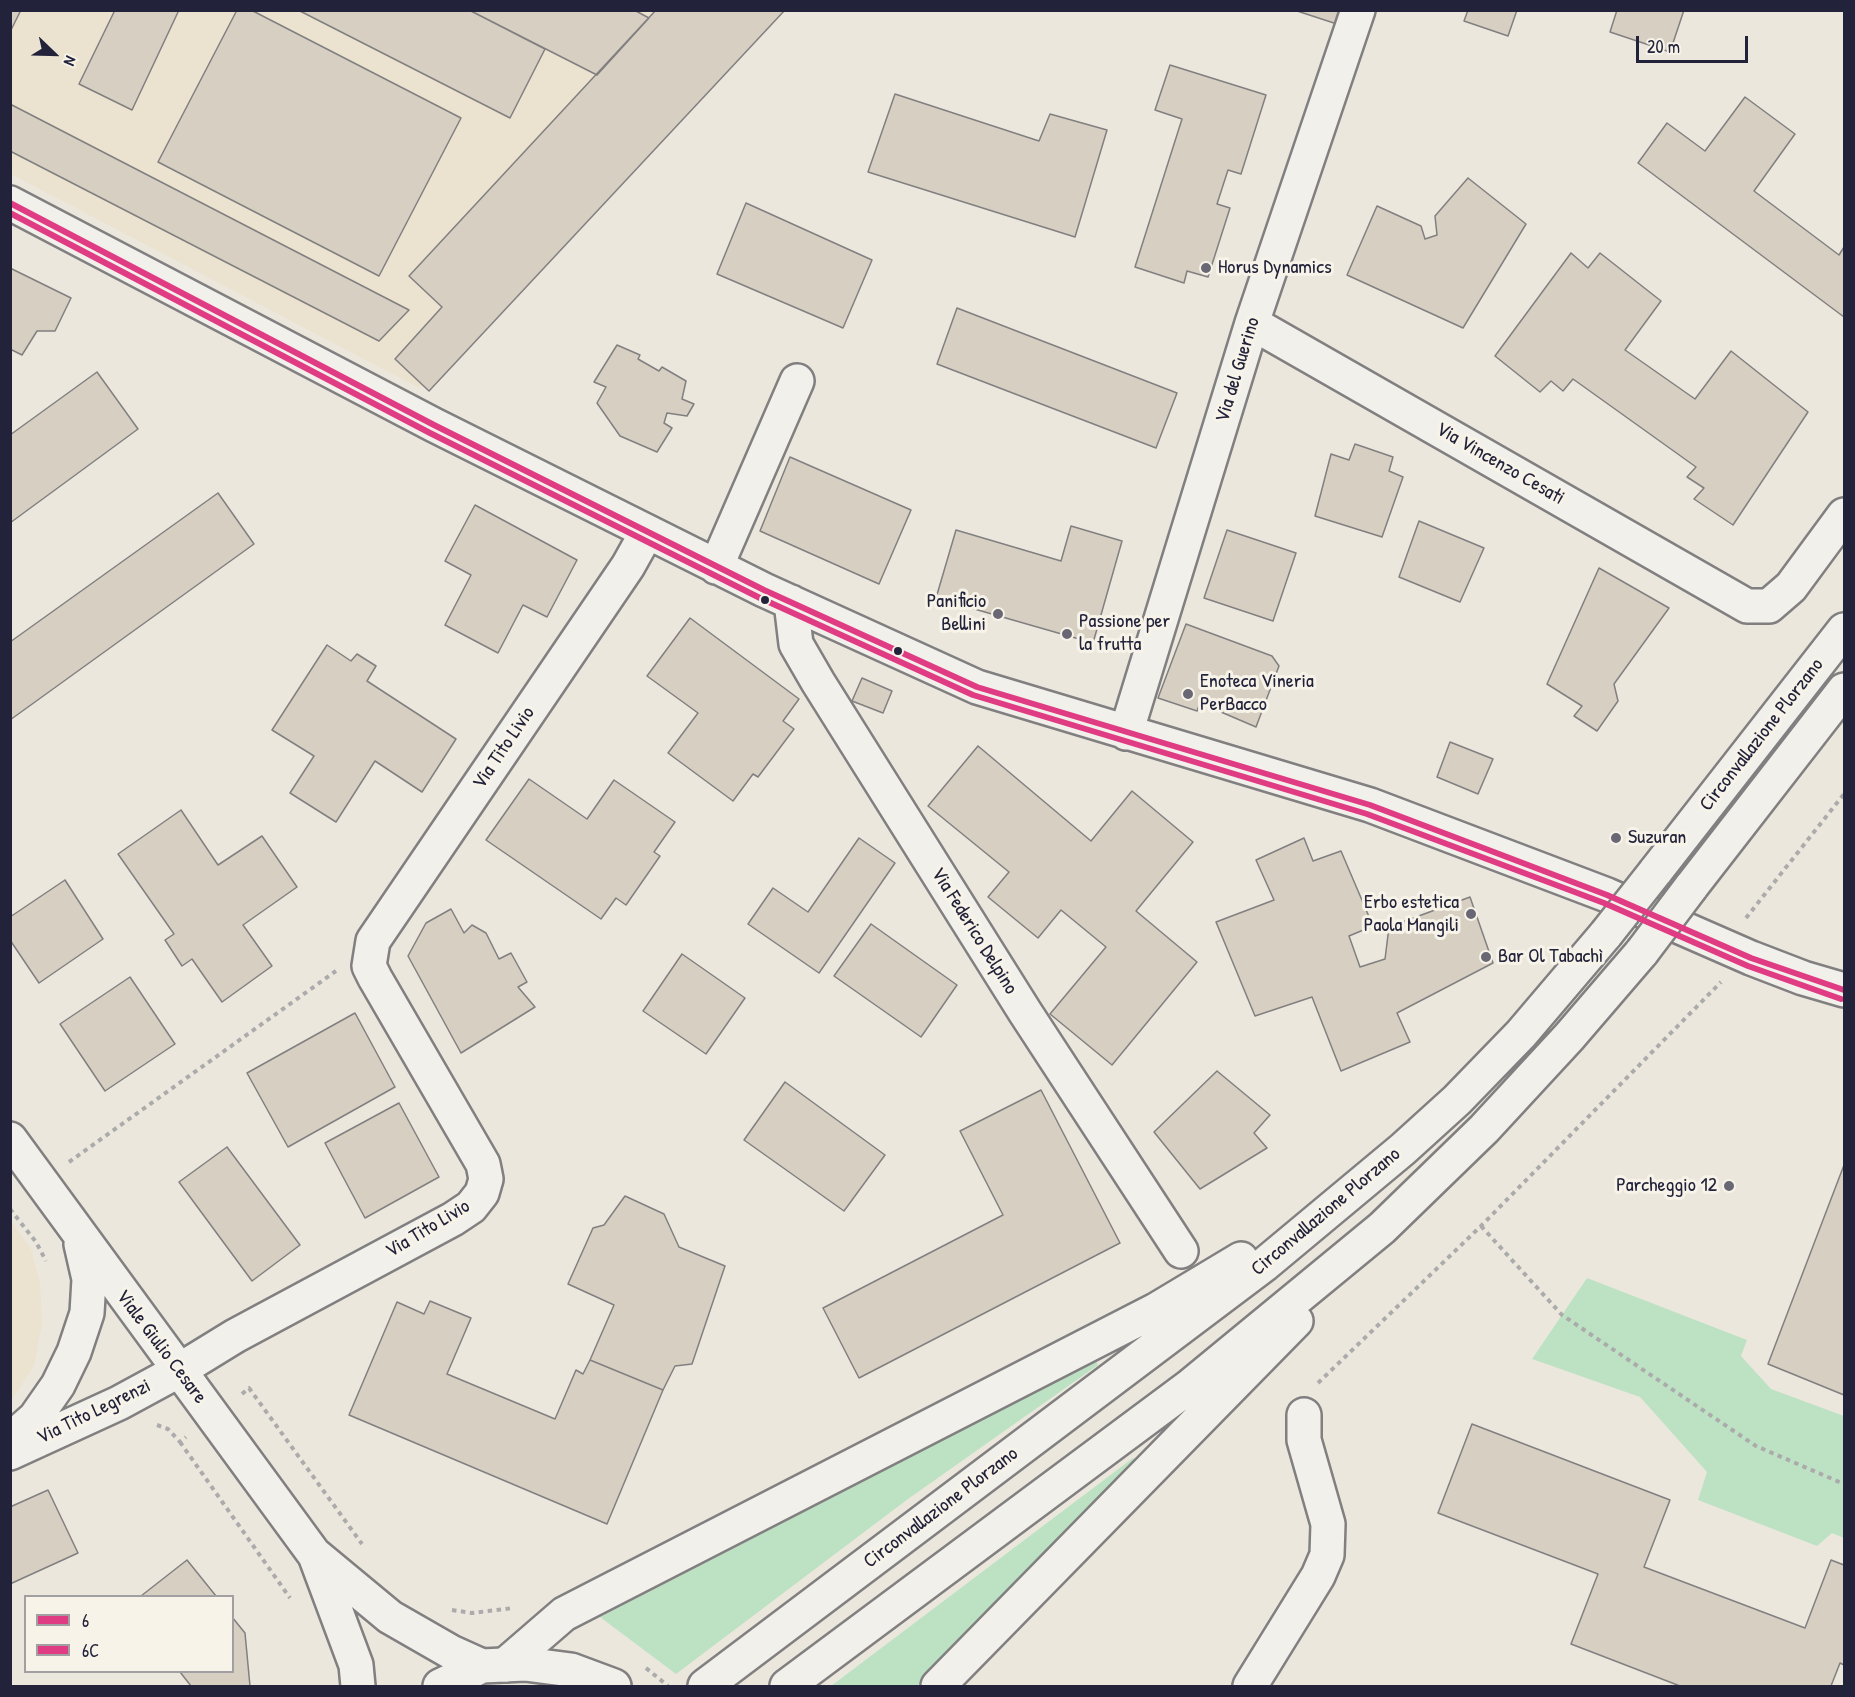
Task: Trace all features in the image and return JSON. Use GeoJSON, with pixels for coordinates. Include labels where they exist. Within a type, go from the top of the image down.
{"type":"FeatureCollection","features":[{"type":"Feature","properties":{"kind":"main road","name":"Via del Guerino"},"geometry":{"type":"LineString","coordinates":[[1126,732],[1252,324],[1358,10]]}},
{"type":"Feature","properties":{"kind":"main road"},"geometry":{"type":"LineString","coordinates":[[10,203],[434,425],[716,567],[977,687],[1370,806],[1606,895],[1751,958],[1803,978],[1845,990]]}},
{"type":"Feature","properties":{"kind":"main road","name":"Via Vincenzo Cesati"},"geometry":{"type":"LineString","coordinates":[[1252,324],[1748,606],[1769,606],[1791,587],[1845,515]]}},
{"type":"Feature","properties":{"kind":"main road"},"geometry":{"type":"LineString","coordinates":[[716,567],[796,381]]}},
{"type":"Feature","properties":{"kind":"main road","name":"Via Tito Livio"},"geometry":{"type":"LineString","coordinates":[[178,1371],[235,1336],[453,1219],[471,1207],[482,1193],[486,1179],[483,1164],[369,966],[373,941],[628,566],[647,532]]}},
{"type":"Feature","properties":{"kind":"main road","name":"Via Federico Delpino"},"geometry":{"type":"LineString","coordinates":[[791,602],[796,644],[818,682],[1025,1012],[1181,1251]]}},
{"type":"Feature","properties":{"kind":"main road","name":"Circonvallazione Plorzano"},"geometry":{"type":"LineString","coordinates":[[705,1686],[1265,1264],[1457,1100],[1521,1034],[1606,934],[1845,630]]}},
{"type":"Feature","properties":{"kind":"main road","name":"Circonvallazione Plorzano"},"geometry":{"type":"LineString","coordinates":[[787,1686],[1190,1386],[1382,1228],[1484,1129],[1569,1037],[1642,952],[1845,690]]}},
{"type":"Feature","properties":{"kind":"main road","name":"Viale Giulio Cesare"},"geometry":{"type":"LineString","coordinates":[[10,1139],[314,1554],[390,1617],[451,1652],[494,1665],[548,1665],[571,1670],[614,1686]]}},
{"type":"Feature","properties":{"kind":"main road"},"geometry":{"type":"LineString","coordinates":[[494,1665],[564,1614],[1156,1310],[1348,1194]]}},
{"type":"Feature","properties":{"kind":"main road"},"geometry":{"type":"LineString","coordinates":[[938,1686],[1262,1357],[1382,1228]]}},
{"type":"Feature","properties":{"kind":"main road","name":"Via Tito Legrenzi"},"geometry":{"type":"LineString","coordinates":[[10,1440],[35,1418],[58,1385],[74,1352],[87,1313],[89,1279],[80,1237]]}},
{"type":"Feature","properties":{"kind":"main road","name":"Via Tito Legrenzi"},"geometry":{"type":"LineString","coordinates":[[10,1453],[119,1402],[178,1371]]}},
{"type":"Feature","properties":{"kind":"main road"},"geometry":{"type":"LineString","coordinates":[[1250,1686],[1318,1576],[1327,1555],[1329,1524],[1304,1440],[1304,1415]]}},
{"type":"Feature","properties":{"kind":"main road","name":"Viale Giulio Cesare"},"geometry":{"type":"LineString","coordinates":[[314,1554],[353,1656],[358,1686]]}},
{"type":"Feature","properties":{"kind":"main road","name":"Viale Giulio Cesare"},"geometry":{"type":"LineString","coordinates":[[440,1686],[494,1665]]}},
{"type":"Feature","properties":{"kind":"path"},"geometry":{"type":"LineString","coordinates":[[1751,958],[1761,931],[1742,923],[1845,794]]}},
{"type":"Feature","properties":{"kind":"path"},"geometry":{"type":"LineString","coordinates":[[40,1182],[333,972],[369,966]]}},
{"type":"Feature","properties":{"kind":"path"},"geometry":{"type":"LineString","coordinates":[[1304,1415],[1318,1383],[1481,1226],[1724,980]]}},
{"type":"Feature","properties":{"kind":"path"},"geometry":{"type":"LineString","coordinates":[[10,1209],[36,1242],[49,1268]]}},
{"type":"Feature","properties":{"kind":"path"},"geometry":{"type":"LineString","coordinates":[[1481,1226],[1562,1315],[1756,1446],[1845,1484]]}},
{"type":"Feature","properties":{"kind":"path"},"geometry":{"type":"LineString","coordinates":[[180,1442],[291,1599]]}},
{"type":"Feature","properties":{"kind":"shaded area"},"geometry":{"type":"Polygon","coordinates":[[[10,11],[783,11],[419,388],[11,174],[10,11]]]}},
{"type":"Feature","properties":{"kind":"shaded area"},"geometry":{"type":"Polygon","coordinates":[[[10,1219],[31,1249],[40,1283],[42,1324],[34,1366],[11,1401],[10,1219]]]}},
{"type":"Feature","properties":{"kind":"green space"},"geometry":{"type":"Polygon","coordinates":[[[1587,1278],[1747,1340],[1741,1356],[1771,1389],[1844,1416],[1844,1538],[1832,1533],[1817,1546],[1698,1500],[1707,1472],[1640,1397],[1532,1359],[1587,1278]]]}},
{"type":"Feature","properties":{"kind":"green space"},"geometry":{"type":"Polygon","coordinates":[[[1096,1361],[1098,1365],[908,1499],[676,1674],[600,1617],[1096,1361]]]}},
{"type":"Feature","properties":{"kind":"green space"},"geometry":{"type":"Polygon","coordinates":[[[1133,1458],[1138,1460],[917,1686],[831,1686],[1133,1458]]]}},
{"type":"Feature","properties":{"kind":"building"},"geometry":{"type":"Polygon","coordinates":[[[10,10],[21,10],[10,32],[10,10]]]}},
{"type":"Feature","properties":{"kind":"building"},"geometry":{"type":"Polygon","coordinates":[[[115,10],[179,10],[132,110],[79,84],[115,10]]]}},
{"type":"Feature","properties":{"kind":"building"},"geometry":{"type":"Polygon","coordinates":[[[237,10],[251,10],[461,118],[379,276],[158,162],[237,10]]]}},
{"type":"Feature","properties":{"kind":"building"},"geometry":{"type":"Polygon","coordinates":[[[298,10],[469,10],[545,49],[510,118],[298,10]]]}},
{"type":"Feature","properties":{"kind":"building"},"geometry":{"type":"Polygon","coordinates":[[[469,10],[634,10],[649,18],[597,75],[469,10]]]}},
{"type":"Feature","properties":{"kind":"building"},"geometry":{"type":"Polygon","coordinates":[[[656,10],[785,10],[429,391],[395,359],[442,307],[409,276],[656,10]]]}},
{"type":"Feature","properties":{"kind":"building"},"geometry":{"type":"Polygon","coordinates":[[[1294,10],[1345,10],[1340,25],[1294,10]]]}},
{"type":"Feature","properties":{"kind":"building"},"geometry":{"type":"Polygon","coordinates":[[[1468,10],[1517,10],[1508,36],[1464,21],[1468,10]]]}},
{"type":"Feature","properties":{"kind":"building"},"geometry":{"type":"Polygon","coordinates":[[[1617,10],[1684,10],[1670,52],[1610,32],[1617,10]]]}},
{"type":"Feature","properties":{"kind":"building"},"geometry":{"type":"Polygon","coordinates":[[[1170,65],[1266,95],[1241,174],[1228,170],[1217,204],[1230,208],[1208,277],[1187,271],[1184,283],[1135,267],[1182,119],[1155,110],[1170,65]]]}},
{"type":"Feature","properties":{"kind":"building"},"geometry":{"type":"Polygon","coordinates":[[[895,94],[1039,141],[1050,114],[1107,130],[1075,237],[868,172],[895,94]]]}},
{"type":"Feature","properties":{"kind":"building"},"geometry":{"type":"Polygon","coordinates":[[[1745,97],[1795,134],[1754,191],[1839,255],[1844,247],[1844,317],[1638,163],[1667,123],[1705,151],[1745,97]]]}},
{"type":"Feature","properties":{"kind":"building"},"geometry":{"type":"Polygon","coordinates":[[[10,104],[409,310],[379,341],[10,151],[10,104]]]}},
{"type":"Feature","properties":{"kind":"building"},"geometry":{"type":"Polygon","coordinates":[[[1468,178],[1526,224],[1463,328],[1347,275],[1377,206],[1421,226],[1425,239],[1437,235],[1435,216],[1468,178]]]}},
{"type":"Feature","properties":{"kind":"building"},"geometry":{"type":"Polygon","coordinates":[[[746,203],[872,260],[843,328],[717,274],[746,203]]]}},
{"type":"Feature","properties":{"kind":"building"},"geometry":{"type":"Polygon","coordinates":[[[1571,253],[1588,268],[1600,253],[1661,301],[1625,350],[1695,399],[1731,351],[1808,412],[1733,525],[1694,499],[1704,488],[1687,477],[1696,467],[1573,379],[1563,391],[1551,381],[1540,392],[1495,356],[1571,253]]]}},
{"type":"Feature","properties":{"kind":"building"},"geometry":{"type":"Polygon","coordinates":[[[10,268],[71,298],[55,331],[37,331],[22,355],[10,349],[10,268]]]}},
{"type":"Feature","properties":{"kind":"building"},"geometry":{"type":"Polygon","coordinates":[[[957,308],[1177,393],[1156,448],[937,364],[957,308]]]}},
{"type":"Feature","properties":{"kind":"building"},"geometry":{"type":"Polygon","coordinates":[[[617,345],[640,355],[638,359],[659,371],[662,367],[686,381],[682,399],[694,404],[687,416],[667,413],[664,423],[672,428],[657,452],[620,436],[597,403],[606,387],[594,382],[617,345]]]}},
{"type":"Feature","properties":{"kind":"building"},"geometry":{"type":"Polygon","coordinates":[[[97,372],[138,429],[10,523],[10,435],[97,372]]]}},
{"type":"Feature","properties":{"kind":"building"},"geometry":{"type":"Polygon","coordinates":[[[1355,444],[1393,457],[1389,471],[1403,477],[1382,537],[1315,516],[1331,454],[1349,460],[1355,444]]]}},
{"type":"Feature","properties":{"kind":"building"},"geometry":{"type":"Polygon","coordinates":[[[790,457],[911,510],[879,584],[760,531],[790,457]]]}},
{"type":"Feature","properties":{"kind":"building"},"geometry":{"type":"Polygon","coordinates":[[[218,493],[254,544],[10,720],[10,642],[218,493]]]}},
{"type":"Feature","properties":{"kind":"building"},"geometry":{"type":"Polygon","coordinates":[[[475,505],[577,560],[547,617],[523,605],[498,653],[445,625],[471,575],[445,561],[475,505]]]}},
{"type":"Feature","properties":{"kind":"building"},"geometry":{"type":"Polygon","coordinates":[[[1419,521],[1484,548],[1460,602],[1399,577],[1419,521]]]}},
{"type":"Feature","properties":{"kind":"building"},"geometry":{"type":"Polygon","coordinates":[[[1071,526],[1122,541],[1093,643],[936,598],[956,530],[1061,561],[1071,526]]]}},
{"type":"Feature","properties":{"kind":"building"},"geometry":{"type":"Polygon","coordinates":[[[1227,530],[1296,553],[1273,621],[1204,598],[1227,530]]]}},
{"type":"Feature","properties":{"kind":"building"},"geometry":{"type":"Polygon","coordinates":[[[1599,568],[1669,608],[1614,684],[1618,701],[1597,731],[1574,716],[1582,706],[1547,684],[1599,568]]]}},
{"type":"Feature","properties":{"kind":"building"},"geometry":{"type":"Polygon","coordinates":[[[690,618],[799,699],[783,721],[794,729],[758,777],[753,774],[733,801],[668,753],[698,713],[647,676],[690,618]]]}},
{"type":"Feature","properties":{"kind":"building"},"geometry":{"type":"Polygon","coordinates":[[[1186,624],[1272,656],[1279,666],[1256,727],[1200,703],[1197,711],[1158,698],[1186,624]]]}},
{"type":"Feature","properties":{"kind":"building"},"geometry":{"type":"Polygon","coordinates":[[[327,645],[351,661],[357,654],[376,666],[367,681],[456,739],[422,792],[375,761],[336,822],[290,793],[314,756],[272,730],[327,645]]]}},
{"type":"Feature","properties":{"kind":"building"},"geometry":{"type":"Polygon","coordinates":[[[862,678],[892,691],[883,713],[852,701],[862,678]]]}},
{"type":"Feature","properties":{"kind":"building"},"geometry":{"type":"Polygon","coordinates":[[[1450,742],[1493,759],[1478,794],[1437,777],[1450,742]]]}},
{"type":"Feature","properties":{"kind":"building"},"geometry":{"type":"Polygon","coordinates":[[[978,746],[1091,841],[1132,791],[1193,842],[1136,911],[1197,962],[1112,1065],[1050,1014],[1106,947],[1061,910],[1038,938],[988,897],[1009,872],[928,806],[978,746]]]}},
{"type":"Feature","properties":{"kind":"building"},"geometry":{"type":"Polygon","coordinates":[[[529,779],[587,819],[614,780],[675,822],[654,852],[660,856],[626,905],[616,898],[601,919],[486,840],[529,779]]]}},
{"type":"Feature","properties":{"kind":"building"},"geometry":{"type":"Polygon","coordinates":[[[181,810],[218,865],[262,836],[297,887],[243,925],[272,966],[222,1002],[192,959],[182,966],[165,940],[174,934],[118,854],[181,810]]]}},
{"type":"Feature","properties":{"kind":"building"},"geometry":{"type":"Polygon","coordinates":[[[859,838],[895,863],[819,973],[748,924],[773,888],[808,912],[859,838]]]}},
{"type":"Feature","properties":{"kind":"building"},"geometry":{"type":"Polygon","coordinates":[[[1304,838],[1313,861],[1341,851],[1373,926],[1349,936],[1360,967],[1385,959],[1389,927],[1470,897],[1493,963],[1397,1013],[1410,1042],[1341,1071],[1312,997],[1255,1016],[1216,922],[1274,900],[1256,860],[1304,838]]]}},
{"type":"Feature","properties":{"kind":"building"},"geometry":{"type":"Polygon","coordinates":[[[65,880],[103,939],[39,983],[10,940],[10,917],[65,880]]]}},
{"type":"Feature","properties":{"kind":"building"},"geometry":{"type":"Polygon","coordinates":[[[451,909],[464,933],[472,925],[486,933],[499,959],[511,953],[527,982],[518,987],[535,1007],[461,1053],[408,956],[426,923],[451,909]]]}},
{"type":"Feature","properties":{"kind":"building"},"geometry":{"type":"Polygon","coordinates":[[[871,924],[957,985],[921,1037],[834,976],[871,924]]]}},
{"type":"Feature","properties":{"kind":"building"},"geometry":{"type":"Polygon","coordinates":[[[682,954],[745,998],[706,1054],[643,1011],[682,954]]]}},
{"type":"Feature","properties":{"kind":"building"},"geometry":{"type":"Polygon","coordinates":[[[130,977],[175,1044],[105,1091],[60,1024],[130,977]]]}},
{"type":"Feature","properties":{"kind":"building"},"geometry":{"type":"Polygon","coordinates":[[[355,1013],[395,1087],[288,1147],[247,1073],[355,1013]]]}},
{"type":"Feature","properties":{"kind":"building"},"geometry":{"type":"Polygon","coordinates":[[[1217,1071],[1270,1115],[1254,1133],[1267,1148],[1200,1189],[1154,1132],[1217,1071]]]}},
{"type":"Feature","properties":{"kind":"building"},"geometry":{"type":"Polygon","coordinates":[[[785,1082],[885,1155],[844,1211],[744,1140],[785,1082]]]}},
{"type":"Feature","properties":{"kind":"building"},"geometry":{"type":"Polygon","coordinates":[[[1041,1090],[1120,1243],[859,1378],[823,1308],[1003,1215],[960,1131],[1041,1090]]]}},
{"type":"Feature","properties":{"kind":"building"},"geometry":{"type":"Polygon","coordinates":[[[399,1103],[439,1177],[365,1218],[325,1143],[399,1103]]]}},
{"type":"Feature","properties":{"kind":"building"},"geometry":{"type":"Polygon","coordinates":[[[227,1147],[300,1245],[252,1281],[179,1182],[227,1147]]]}},
{"type":"Feature","properties":{"kind":"building"},"geometry":{"type":"Polygon","coordinates":[[[1844,1165],[1844,1395],[1768,1364],[1844,1165]]]}},
{"type":"Feature","properties":{"kind":"building"},"geometry":{"type":"Polygon","coordinates":[[[625,1196],[664,1214],[679,1247],[725,1266],[692,1364],[675,1366],[663,1390],[590,1360],[614,1305],[568,1284],[593,1228],[604,1225],[625,1196]]]}},
{"type":"Feature","properties":{"kind":"building"},"geometry":{"type":"Polygon","coordinates":[[[430,1301],[471,1318],[447,1374],[555,1419],[576,1370],[583,1374],[590,1360],[663,1390],[607,1524],[349,1415],[397,1302],[424,1314],[430,1301]]]}},
{"type":"Feature","properties":{"kind":"building"},"geometry":{"type":"Polygon","coordinates":[[[1472,1424],[1670,1500],[1644,1567],[1805,1628],[1831,1560],[1844,1565],[1844,1665],[1840,1663],[1831,1686],[1680,1686],[1571,1644],[1598,1574],[1438,1513],[1472,1424]]]}},
{"type":"Feature","properties":{"kind":"building"},"geometry":{"type":"Polygon","coordinates":[[[48,1490],[78,1553],[10,1584],[10,1507],[48,1490]]]}},
{"type":"Feature","properties":{"kind":"building"},"geometry":{"type":"Polygon","coordinates":[[[187,1560],[215,1595],[142,1595],[187,1560]]]}},
{"type":"Feature","properties":{"kind":"building"},"geometry":{"type":"Polygon","coordinates":[[[234,1619],[245,1633],[250,1686],[191,1686],[181,1673],[234,1673],[234,1619]]]}},
{"type":"Feature","properties":{"kind":"transit line","name":"6"},"geometry":{"type":"LineString","coordinates":[[10,203],[434,425],[764,590],[977,687],[1370,805],[1607,895],[1751,958],[1844,990]]}},
{"type":"Feature","properties":{"kind":"transit line","name":"6C"},"geometry":{"type":"LineString","coordinates":[[10,213],[430,433],[760,598],[973,695],[1367,814],[1604,903],[1748,966],[1841,999]]}},
{"type":"Feature","properties":{"kind":"place","name":"Horus Dynamics"},"geometry":{"type":"Point","coordinates":[1206,268]}},
{"type":"Feature","properties":{"kind":"place","name":"Panificio Bellini"},"geometry":{"type":"Point","coordinates":[998,614]}},
{"type":"Feature","properties":{"kind":"place","name":"Passione per la frutta"},"geometry":{"type":"Point","coordinates":[1067,634]}},
{"type":"Feature","properties":{"kind":"place","name":"Enoteca Vineria PerBacco"},"geometry":{"type":"Point","coordinates":[1188,694]}},
{"type":"Feature","properties":{"kind":"place","name":"Suzuran"},"geometry":{"type":"Point","coordinates":[1616,838]}},
{"type":"Feature","properties":{"kind":"place","name":"Erbo estetica Paola Mangili"},"geometry":{"type":"Point","coordinates":[1471,914]}},
{"type":"Feature","properties":{"kind":"place","name":"Bar Ol Tabachì"},"geometry":{"type":"Point","coordinates":[1486,957]}},
{"type":"Feature","properties":{"kind":"place","name":"Parcheggio 12"},"geometry":{"type":"Point","coordinates":[1729,1186]}}]}
